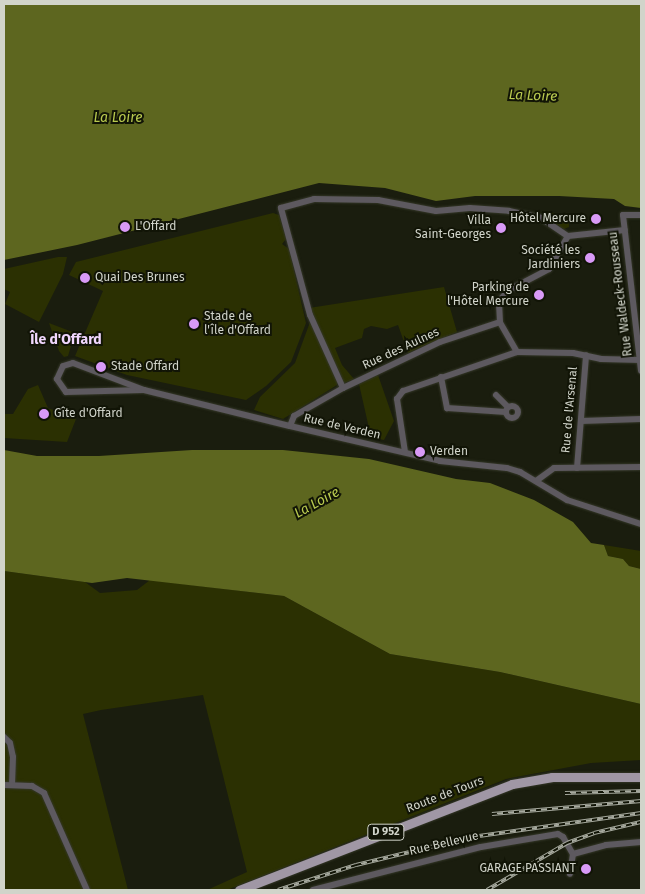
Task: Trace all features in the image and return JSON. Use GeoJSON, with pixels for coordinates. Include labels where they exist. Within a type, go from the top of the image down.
{"type":"FeatureCollection","features":[{"type":"Feature","properties":{"kind":"main road","name":"Route de Tours"},"geometry":{"type":"LineString","coordinates":[[239,890],[512,784],[552,777],[641,777]]}},
{"type":"Feature","properties":{"kind":"street"},"geometry":{"type":"LineString","coordinates":[[343,388],[310,315],[281,208],[314,199],[378,200],[436,211],[470,208],[509,211],[541,218],[568,236],[625,230]]}},
{"type":"Feature","properties":{"kind":"street","name":"Rue Waldeck-Rousseau"},"geometry":{"type":"LineString","coordinates":[[641,215],[623,215],[641,371]]}},
{"type":"Feature","properties":{"kind":"street"},"geometry":{"type":"LineString","coordinates":[[517,352],[500,322],[499,302],[509,290],[550,269],[568,236]]}},
{"type":"Feature","properties":{"kind":"street","name":"Rue des Aulnes"},"geometry":{"type":"LineString","coordinates":[[290,426],[294,416],[343,388],[440,342],[500,322]]}},
{"type":"Feature","properties":{"kind":"street"},"geometry":{"type":"LineString","coordinates":[[405,452],[397,398],[402,391],[517,352],[641,360]]}},
{"type":"Feature","properties":{"kind":"street","name":"Rue de l'Arsenal"},"geometry":{"type":"LineString","coordinates":[[577,468],[586,355]]}},
{"type":"Feature","properties":{"kind":"street"},"geometry":{"type":"LineString","coordinates":[[73,362],[144,390],[66,392],[57,379],[63,366],[73,362]]}},
{"type":"Feature","properties":{"kind":"street"},"geometry":{"type":"LineString","coordinates":[[441,377],[447,408],[507,410],[496,395]]}},
{"type":"Feature","properties":{"kind":"street","name":"Rue de Verden"},"geometry":{"type":"LineString","coordinates":[[144,390],[440,461],[507,468],[536,481],[567,500],[641,524]]}},
{"type":"Feature","properties":{"kind":"street"},"geometry":{"type":"LineString","coordinates":[[580,421],[641,418]]}},
{"type":"Feature","properties":{"kind":"street"},"geometry":{"type":"LineString","coordinates":[[536,481],[554,468],[641,466]]}},
{"type":"Feature","properties":{"kind":"street"},"geometry":{"type":"LineString","coordinates":[[4,737],[10,743],[13,757],[12,784]]}},
{"type":"Feature","properties":{"kind":"street"},"geometry":{"type":"LineString","coordinates":[[4,785],[32,786],[44,793],[87,890]]}},
{"type":"Feature","properties":{"kind":"street","name":"Rue Bellevue"},"geometry":{"type":"LineString","coordinates":[[313,890],[481,847],[558,834],[563,837],[572,854]]}},
{"type":"Feature","properties":{"kind":"street"},"geometry":{"type":"LineString","coordinates":[[570,874],[572,854],[606,845],[641,842]]}},
{"type":"Feature","properties":{"kind":"shaded area"},"geometry":{"type":"Polygon","coordinates":[[[547,211],[556,214],[568,213],[569,227],[564,229],[543,217],[547,211]]]}},
{"type":"Feature","properties":{"kind":"shaded area","name":"Stade de l'île d'Offard"},"geometry":{"type":"Polygon","coordinates":[[[273,213],[279,215],[286,239],[282,244],[289,249],[306,323],[291,362],[266,386],[246,400],[127,375],[75,356],[103,291],[69,275],[76,262],[273,213]]]}},
{"type":"Feature","properties":{"kind":"shaded area"},"geometry":{"type":"Polygon","coordinates":[[[58,257],[67,257],[63,274],[39,322],[5,304],[10,292],[4,289],[4,269],[58,257]]]}},
{"type":"Feature","properties":{"kind":"shaded area"},"geometry":{"type":"Polygon","coordinates":[[[444,287],[457,332],[408,353],[398,325],[387,329],[371,326],[364,329],[362,338],[335,348],[342,365],[354,379],[344,383],[309,308],[444,287]]]}},
{"type":"Feature","properties":{"kind":"shaded area"},"geometry":{"type":"Polygon","coordinates":[[[310,322],[337,379],[337,385],[283,419],[254,410],[260,397],[295,363],[310,322]]]}},
{"type":"Feature","properties":{"kind":"shaded area"},"geometry":{"type":"Polygon","coordinates":[[[49,323],[75,333],[68,356],[64,357],[59,351],[49,323]]]}},
{"type":"Feature","properties":{"kind":"shaded area"},"geometry":{"type":"Polygon","coordinates":[[[378,375],[394,421],[384,440],[371,437],[359,384],[378,375]]]}},
{"type":"Feature","properties":{"kind":"shaded area"},"geometry":{"type":"Polygon","coordinates":[[[38,385],[48,408],[76,419],[67,442],[4,438],[4,414],[13,414],[28,389],[38,385]]]}},
{"type":"Feature","properties":{"kind":"shaded area"},"geometry":{"type":"Polygon","coordinates":[[[604,545],[641,551],[641,569],[629,566],[623,559],[608,556],[604,545]]]}},
{"type":"Feature","properties":{"kind":"shaded area"},"geometry":{"type":"Polygon","coordinates":[[[4,571],[85,582],[100,593],[137,590],[150,580],[284,596],[390,654],[500,672],[641,704],[641,760],[591,763],[506,779],[227,890],[207,890],[247,872],[203,695],[101,710],[83,714],[128,890],[4,890],[4,571]]]}},
{"type":"Feature","properties":{"kind":"water","name":"La Loire"},"geometry":{"type":"Polygon","coordinates":[[[4,4],[641,4],[641,208],[625,206],[614,199],[559,196],[475,196],[436,201],[385,188],[319,183],[77,245],[4,260],[4,4]]]}},
{"type":"Feature","properties":{"kind":"water","name":"La Loire"},"geometry":{"type":"Polygon","coordinates":[[[4,450],[37,456],[99,456],[192,450],[283,450],[369,459],[456,479],[490,483],[534,500],[573,522],[591,543],[604,545],[608,556],[623,559],[629,566],[641,569],[641,704],[500,672],[390,654],[284,596],[127,578],[92,583],[4,571],[4,450]]]}},
{"type":"Feature","properties":{"kind":"railway"},"geometry":{"type":"LineString","coordinates":[[565,793],[641,791]]}},
{"type":"Feature","properties":{"kind":"railway"},"geometry":{"type":"LineString","coordinates":[[492,814],[641,801]]}},
{"type":"Feature","properties":{"kind":"railway"},"geometry":{"type":"LineString","coordinates":[[278,890],[356,865],[472,837],[641,813]]}},
{"type":"Feature","properties":{"kind":"railway"},"geometry":{"type":"LineString","coordinates":[[487,890],[567,843],[594,833],[641,822]]}},
{"type":"Feature","properties":{"kind":"place","name":"Hôtel Mercure"},"geometry":{"type":"Point","coordinates":[596,219]}},
{"type":"Feature","properties":{"kind":"place","name":"L'Offard"},"geometry":{"type":"Point","coordinates":[125,227]}},
{"type":"Feature","properties":{"kind":"place","name":"Villa Saint-Georges"},"geometry":{"type":"Point","coordinates":[501,228]}},
{"type":"Feature","properties":{"kind":"place","name":"Société les Jardiniers"},"geometry":{"type":"Point","coordinates":[590,258]}},
{"type":"Feature","properties":{"kind":"place","name":"Quai Des Brunes"},"geometry":{"type":"Point","coordinates":[85,278]}},
{"type":"Feature","properties":{"kind":"place","name":"Parking de l'Hôtel Mercure"},"geometry":{"type":"Point","coordinates":[539,295]}},
{"type":"Feature","properties":{"kind":"place","name":"Stade de l'île d'Offard"},"geometry":{"type":"Point","coordinates":[194,324]}},
{"type":"Feature","properties":{"kind":"place","name":"Stade Offard"},"geometry":{"type":"Point","coordinates":[101,367]}},
{"type":"Feature","properties":{"kind":"place","name":"Gîte d'Offard"},"geometry":{"type":"Point","coordinates":[44,414]}},
{"type":"Feature","properties":{"kind":"place","name":"Verden"},"geometry":{"type":"Point","coordinates":[420,452]}},
{"type":"Feature","properties":{"kind":"place","name":"GARAGE PASSIANT"},"geometry":{"type":"Point","coordinates":[586,869]}},
{"type":"Feature","properties":{"kind":"district","name":"Île d'Offard"},"geometry":{"type":"Point","coordinates":[66,340]}}]}
